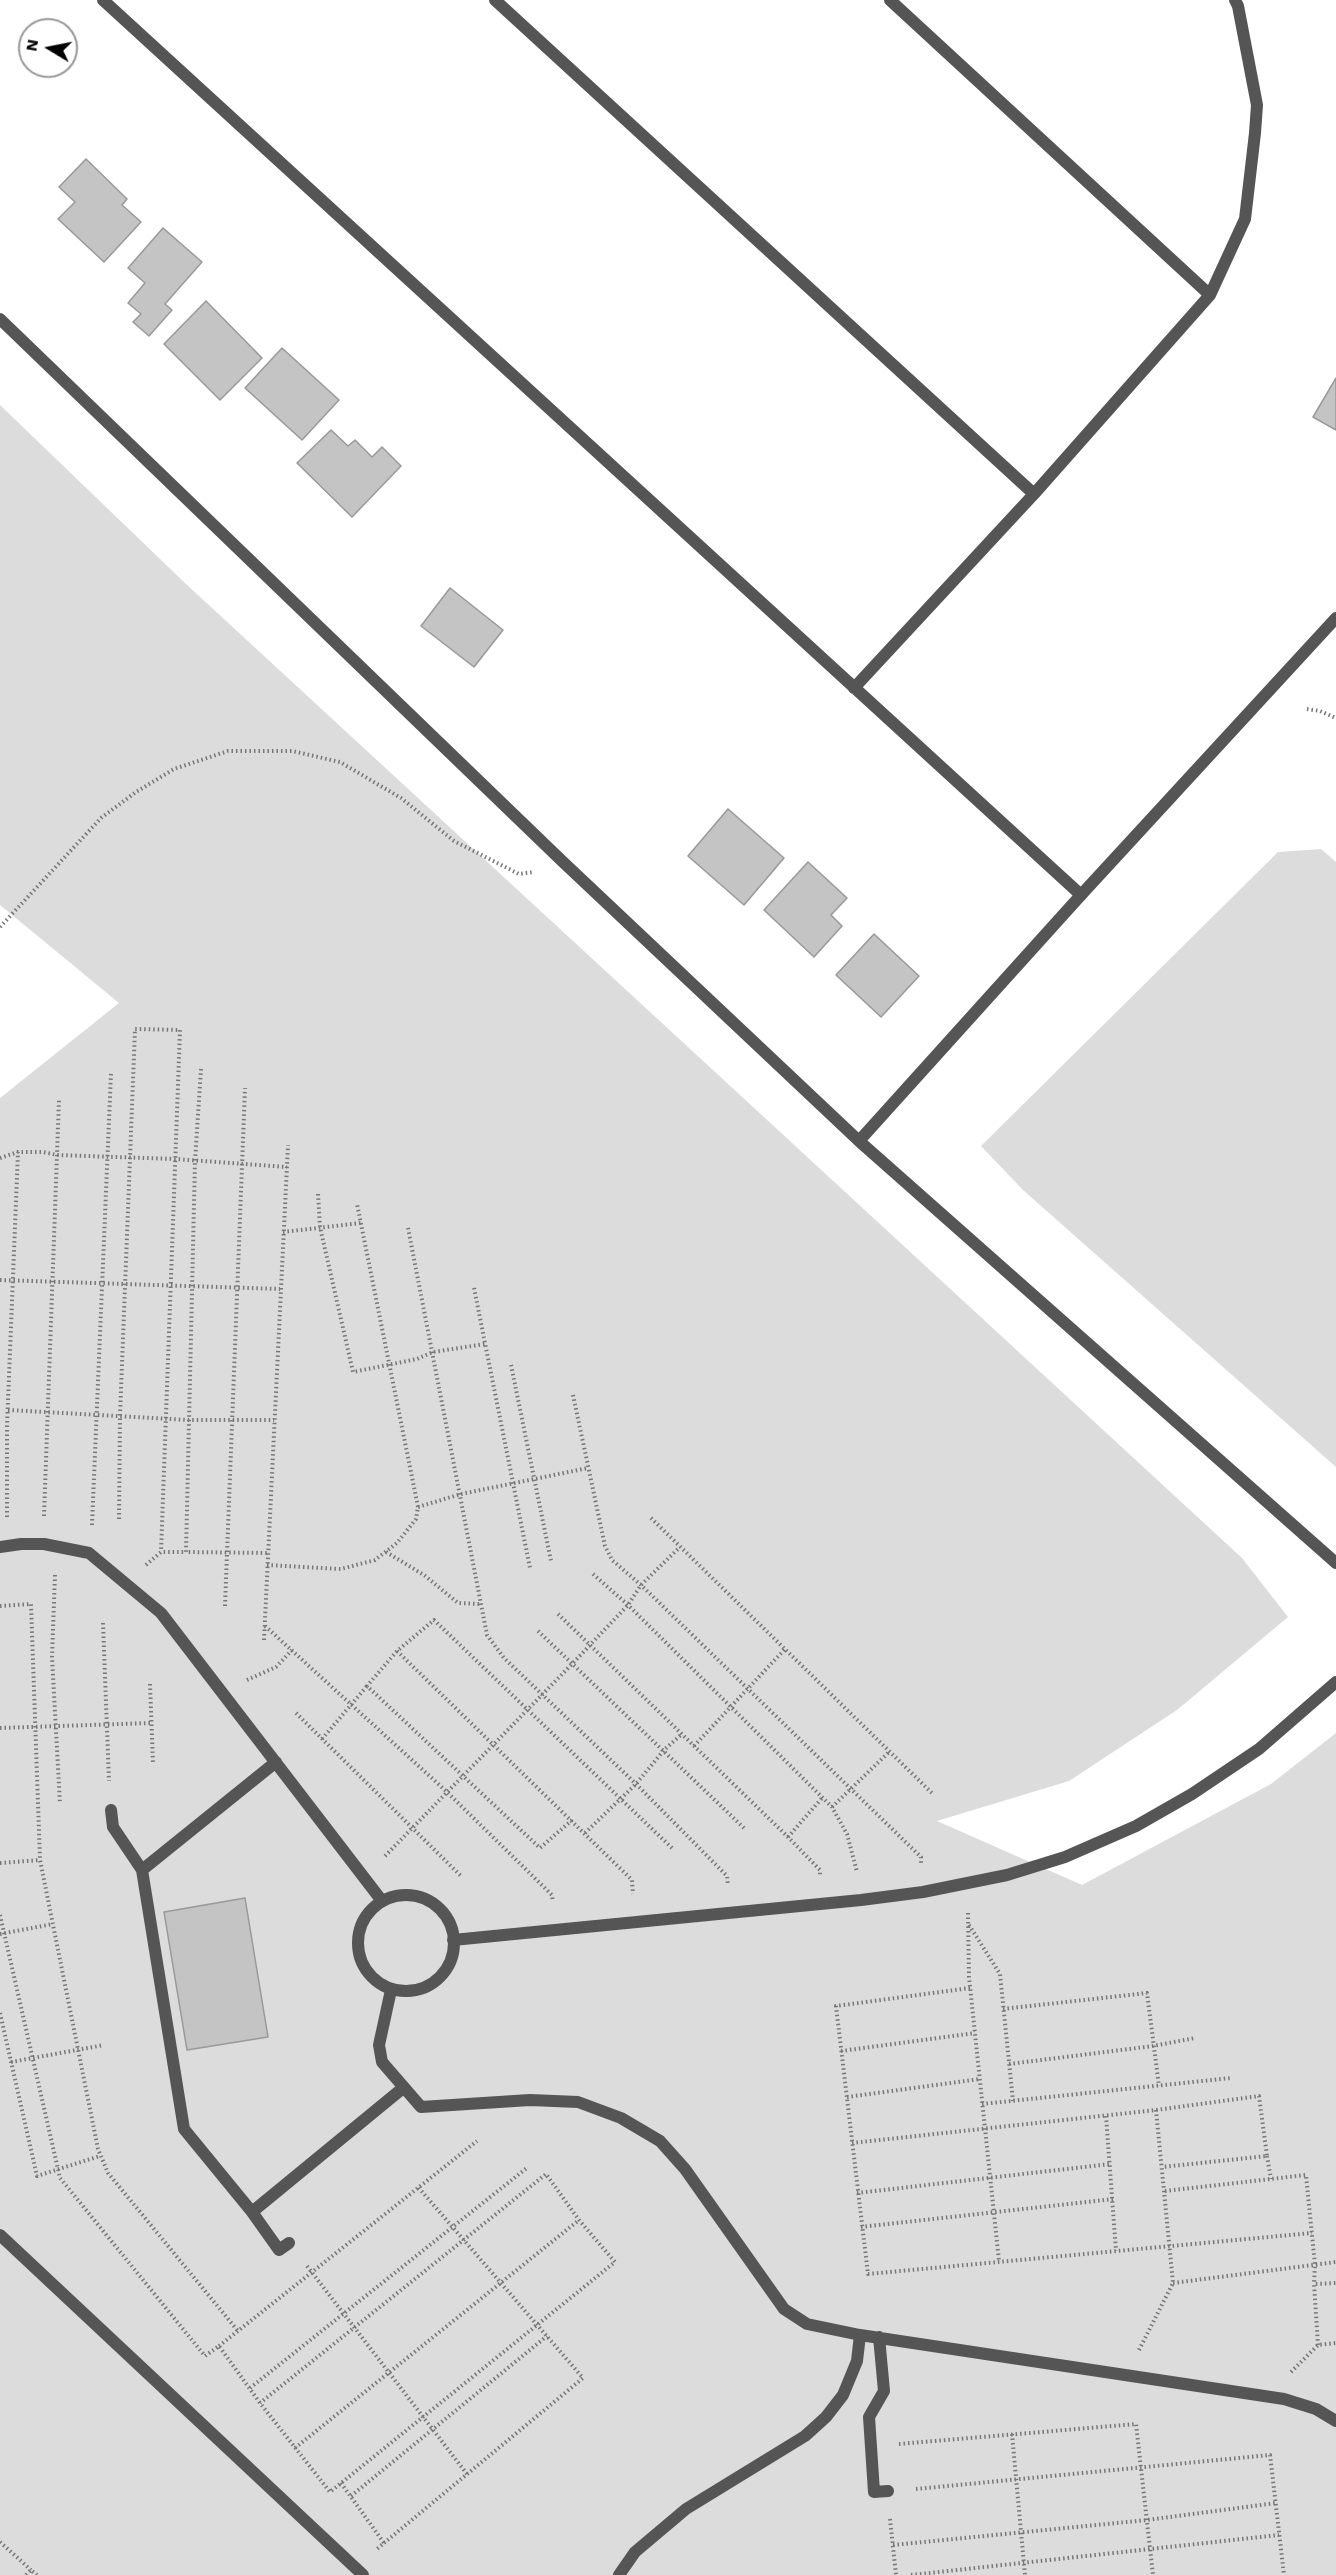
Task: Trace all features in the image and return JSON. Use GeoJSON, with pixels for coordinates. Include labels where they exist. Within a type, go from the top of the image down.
{"type":"FeatureCollection","features":[{"type":"Feature","properties":{"kind":"street"},"geometry":{"type":"LineString","coordinates":[[103,0],[1082,895]]}},
{"type":"Feature","properties":{"kind":"street"},"geometry":{"type":"LineString","coordinates":[[495,0],[1034,494]]}},
{"type":"Feature","properties":{"kind":"street"},"geometry":{"type":"LineString","coordinates":[[890,0],[1210,295]]}},
{"type":"Feature","properties":{"kind":"street"},"geometry":{"type":"LineString","coordinates":[[854,688],[1034,494],[1210,295],[1245,219],[1255,133],[1257,105],[1235,0]]}},
{"type":"Feature","properties":{"kind":"street"},"geometry":{"type":"LineString","coordinates":[[0,319],[562,861],[859,1141],[1336,1563]]}},
{"type":"Feature","properties":{"kind":"street"},"geometry":{"type":"LineString","coordinates":[[859,1141],[1336,618]]}},
{"type":"Feature","properties":{"kind":"street"},"geometry":{"type":"LineString","coordinates":[[0,1547],[44,1544],[89,1553],[161,1613],[382,1901]]}},
{"type":"Feature","properties":{"kind":"street"},"geometry":{"type":"LineString","coordinates":[[453,1940],[556,1928],[861,1900],[965,1885],[1007,1875],[1065,1857],[1136,1826],[1192,1794],[1259,1749],[1336,1682]]}},
{"type":"Feature","properties":{"kind":"street"},"geometry":{"type":"LineString","coordinates":[[142,1870],[276,1762]]}},
{"type":"Feature","properties":{"kind":"street"},"geometry":{"type":"LineString","coordinates":[[111,1810],[113,1827],[142,1870],[184,2129],[252,2212],[279,2250],[290,2243]]}},
{"type":"Feature","properties":{"kind":"street"},"geometry":{"type":"LineString","coordinates":[[398,1895],[414,1895],[429,1901],[442,1911],[451,1926],[453,1940],[449,1964],[435,1982],[421,1989],[406,1992],[391,1990],[377,1982],[366,1971],[357,1941],[361,1925],[369,1911],[382,1901],[398,1895]]}},
{"type":"Feature","properties":{"kind":"street"},"geometry":{"type":"LineString","coordinates":[[391,1990],[379,2045],[382,2062],[421,2108],[530,2100],[578,2102],[621,2118],[660,2141],[685,2169],[784,2309],[807,2324],[860,2335],[1281,2399],[1316,2409],[1336,2421]]}},
{"type":"Feature","properties":{"kind":"street"},"geometry":{"type":"LineString","coordinates":[[252,2212],[403,2088]]}},
{"type":"Feature","properties":{"kind":"street"},"geometry":{"type":"LineString","coordinates":[[0,2235],[360,2572]]}},
{"type":"Feature","properties":{"kind":"street"},"geometry":{"type":"LineString","coordinates":[[619,2575],[635,2552],[686,2509],[805,2436],[826,2417],[843,2395],[857,2361],[860,2335]]}},
{"type":"Feature","properties":{"kind":"street"},"geometry":{"type":"LineString","coordinates":[[879,2337],[884,2391],[869,2417],[874,2492],[888,2491]]}},
{"type":"Feature","properties":{"kind":"path"},"geometry":{"type":"LineString","coordinates":[[1307,709],[1320,711],[1336,718]]}},
{"type":"Feature","properties":{"kind":"path"},"geometry":{"type":"LineString","coordinates":[[0,927],[101,818],[136,792],[174,769],[228,751],[292,751],[340,762],[401,798],[454,841],[519,874],[542,872],[562,861]]}},
{"type":"Feature","properties":{"kind":"path"},"geometry":{"type":"LineString","coordinates":[[119,1519],[124,1285],[135,1029],[180,1030],[160,1552]]}},
{"type":"Feature","properties":{"kind":"path"},"geometry":{"type":"LineString","coordinates":[[186,1552],[195,1161],[201,1068]]}},
{"type":"Feature","properties":{"kind":"path"},"geometry":{"type":"LineString","coordinates":[[89,1553],[111,1073]]}},
{"type":"Feature","properties":{"kind":"path"},"geometry":{"type":"LineString","coordinates":[[225,1606],[245,1088]]}},
{"type":"Feature","properties":{"kind":"path"},"geometry":{"type":"LineString","coordinates":[[44,1544],[59,1099]]}},
{"type":"Feature","properties":{"kind":"path"},"geometry":{"type":"LineString","coordinates":[[264,1640],[288,1145]]}},
{"type":"Feature","properties":{"kind":"path"},"geometry":{"type":"LineString","coordinates":[[0,1158],[18,1152],[43,1152],[57,1155],[176,1159],[287,1167]]}},
{"type":"Feature","properties":{"kind":"path"},"geometry":{"type":"LineString","coordinates":[[6,1523],[7,1426],[18,1152]]}},
{"type":"Feature","properties":{"kind":"path"},"geometry":{"type":"LineString","coordinates":[[318,1194],[320,1227],[353,1372],[417,1359],[433,1352],[485,1344]]}},
{"type":"Feature","properties":{"kind":"path"},"geometry":{"type":"LineString","coordinates":[[267,1565],[341,1569],[375,1560],[397,1543],[416,1519],[418,1507],[357,1204]]}},
{"type":"Feature","properties":{"kind":"path"},"geometry":{"type":"LineString","coordinates":[[283,1232],[361,1223]]}},
{"type":"Feature","properties":{"kind":"path"},"geometry":{"type":"LineString","coordinates":[[408,1228],[461,1494],[479,1604],[487,1635],[504,1658],[636,1784],[727,1876],[732,1912]]}},
{"type":"Feature","properties":{"kind":"path"},"geometry":{"type":"LineString","coordinates":[[0,1280],[280,1289]]}},
{"type":"Feature","properties":{"kind":"path"},"geometry":{"type":"LineString","coordinates":[[474,1288],[530,1568]]}},
{"type":"Feature","properties":{"kind":"path"},"geometry":{"type":"LineString","coordinates":[[511,1365],[551,1561]]}},
{"type":"Feature","properties":{"kind":"path"},"geometry":{"type":"LineString","coordinates":[[573,1395],[605,1546],[612,1560],[641,1585],[921,1857],[923,1892]]}},
{"type":"Feature","properties":{"kind":"path"},"geometry":{"type":"LineString","coordinates":[[8,1410],[189,1420],[274,1420]]}},
{"type":"Feature","properties":{"kind":"path"},"geometry":{"type":"LineString","coordinates":[[0,1425],[7,1426]]}},
{"type":"Feature","properties":{"kind":"path"},"geometry":{"type":"LineString","coordinates":[[418,1507],[461,1494],[588,1468]]}},
{"type":"Feature","properties":{"kind":"path"},"geometry":{"type":"LineString","coordinates":[[651,1518],[934,1795]]}},
{"type":"Feature","properties":{"kind":"path"},"geometry":{"type":"LineString","coordinates":[[58,1547],[52,1657],[60,1804]]}},
{"type":"Feature","properties":{"kind":"path"},"geometry":{"type":"LineString","coordinates":[[378,1863],[628,1605],[641,1585],[681,1547]]}},
{"type":"Feature","properties":{"kind":"path"},"geometry":{"type":"LineString","coordinates":[[142,1569],[160,1552],[268,1553]]}},
{"type":"Feature","properties":{"kind":"path"},"geometry":{"type":"LineString","coordinates":[[386,1552],[424,1575],[458,1603],[479,1604]]}},
{"type":"Feature","properties":{"kind":"path"},"geometry":{"type":"LineString","coordinates":[[593,1574],[628,1605],[832,1808],[847,1834],[855,1858],[861,1900]]}},
{"type":"Feature","properties":{"kind":"path"},"geometry":{"type":"LineString","coordinates":[[0,1606],[31,1604],[40,1860],[100,2156],[108,2174],[238,2331]]}},
{"type":"Feature","properties":{"kind":"path"},"geometry":{"type":"LineString","coordinates":[[558,1614],[820,1870]]}},
{"type":"Feature","properties":{"kind":"path"},"geometry":{"type":"LineString","coordinates":[[322,1739],[397,1652],[434,1620],[674,1849]]}},
{"type":"Feature","properties":{"kind":"path"},"geometry":{"type":"LineString","coordinates":[[103,1623],[111,1810]]}},
{"type":"Feature","properties":{"kind":"path"},"geometry":{"type":"LineString","coordinates":[[265,1625],[446,1791],[552,1895],[556,1928]]}},
{"type":"Feature","properties":{"kind":"path"},"geometry":{"type":"LineString","coordinates":[[538,1631],[744,1828]]}},
{"type":"Feature","properties":{"kind":"path"},"geometry":{"type":"LineString","coordinates":[[694,1746],[785,1649]]}},
{"type":"Feature","properties":{"kind":"path"},"geometry":{"type":"LineString","coordinates":[[239,1684],[276,1667],[292,1650]]}},
{"type":"Feature","properties":{"kind":"path"},"geometry":{"type":"LineString","coordinates":[[397,1652],[572,1820],[632,1881]]}},
{"type":"Feature","properties":{"kind":"path"},"geometry":{"type":"LineString","coordinates":[[150,1684],[153,1763]]}},
{"type":"Feature","properties":{"kind":"path"},"geometry":{"type":"LineString","coordinates":[[367,1686],[540,1848],[572,1820]]}},
{"type":"Feature","properties":{"kind":"path"},"geometry":{"type":"LineString","coordinates":[[296,1713],[462,1877]]}},
{"type":"Feature","properties":{"kind":"path"},"geometry":{"type":"LineString","coordinates":[[0,1728],[150,1723]]}},
{"type":"Feature","properties":{"kind":"path"},"geometry":{"type":"LineString","coordinates":[[585,1833],[636,1784],[664,1750],[682,1734]]}},
{"type":"Feature","properties":{"kind":"path"},"geometry":{"type":"LineString","coordinates":[[832,1808],[889,1752]]}},
{"type":"Feature","properties":{"kind":"path"},"geometry":{"type":"LineString","coordinates":[[788,1837],[822,1798]]}},
{"type":"Feature","properties":{"kind":"path"},"geometry":{"type":"LineString","coordinates":[[0,1863],[40,1860]]}},
{"type":"Feature","properties":{"kind":"path"},"geometry":{"type":"LineString","coordinates":[[965,1885],[969,1924],[970,1988],[999,2261]]}},
{"type":"Feature","properties":{"kind":"path"},"geometry":{"type":"LineString","coordinates":[[0,1915],[2,1934],[34,2059],[60,2178],[205,2356],[477,2141]]}},
{"type":"Feature","properties":{"kind":"path"},"geometry":{"type":"LineString","coordinates":[[2,1934],[53,1923]]}},
{"type":"Feature","properties":{"kind":"path"},"geometry":{"type":"LineString","coordinates":[[969,1924],[1000,1974],[1013,2101]]}},
{"type":"Feature","properties":{"kind":"path"},"geometry":{"type":"LineString","coordinates":[[970,1988],[836,2006],[868,2274],[1312,2233]]}},
{"type":"Feature","properties":{"kind":"path"},"geometry":{"type":"LineString","coordinates":[[1003,2009],[1147,1993],[1159,2086]]}},
{"type":"Feature","properties":{"kind":"path"},"geometry":{"type":"LineString","coordinates":[[0,2013],[37,2176],[100,2156]]}},
{"type":"Feature","properties":{"kind":"path"},"geometry":{"type":"LineString","coordinates":[[842,2051],[975,2033]]}},
{"type":"Feature","properties":{"kind":"path"},"geometry":{"type":"LineString","coordinates":[[1009,2064],[1153,2046],[1195,2038]]}},
{"type":"Feature","properties":{"kind":"path"},"geometry":{"type":"LineString","coordinates":[[11,2062],[104,2045]]}},
{"type":"Feature","properties":{"kind":"path"},"geometry":{"type":"LineString","coordinates":[[982,2104],[1231,2078]]}},
{"type":"Feature","properties":{"kind":"path"},"geometry":{"type":"LineString","coordinates":[[847,2097],[980,2079]]}},
{"type":"Feature","properties":{"kind":"path"},"geometry":{"type":"LineString","coordinates":[[852,2143],[1106,2116],[1259,2096],[1271,2179]]}},
{"type":"Feature","properties":{"kind":"path"},"geometry":{"type":"LineString","coordinates":[[1138,2352],[1173,2283],[1156,2110]]}},
{"type":"Feature","properties":{"kind":"path"},"geometry":{"type":"LineString","coordinates":[[1106,2116],[1116,2251]]}},
{"type":"Feature","properties":{"kind":"path"},"geometry":{"type":"LineString","coordinates":[[1162,2167],[1267,2156]]}},
{"type":"Feature","properties":{"kind":"path"},"geometry":{"type":"LineString","coordinates":[[857,2193],[1110,2164]]}},
{"type":"Feature","properties":{"kind":"path"},"geometry":{"type":"LineString","coordinates":[[250,2388],[528,2167]]}},
{"type":"Feature","properties":{"kind":"path"},"geometry":{"type":"LineString","coordinates":[[219,2346],[261,2403],[295,2448],[330,2492],[615,2262],[579,2220],[546,2174],[261,2403]]}},
{"type":"Feature","properties":{"kind":"path"},"geometry":{"type":"LineString","coordinates":[[1165,2191],[1306,2175],[1316,2265],[1314,2284],[1318,2345]]}},
{"type":"Feature","properties":{"kind":"path"},"geometry":{"type":"LineString","coordinates":[[360,2572],[384,2543],[583,2378],[418,2187]]}},
{"type":"Feature","properties":{"kind":"path"},"geometry":{"type":"LineString","coordinates":[[861,2227],[1113,2199]]}},
{"type":"Feature","properties":{"kind":"path"},"geometry":{"type":"LineString","coordinates":[[295,2448],[579,2220]]}},
{"type":"Feature","properties":{"kind":"path"},"geometry":{"type":"LineString","coordinates":[[1173,2283],[1336,2262]]}},
{"type":"Feature","properties":{"kind":"path"},"geometry":{"type":"LineString","coordinates":[[312,2272],[467,2474]]}},
{"type":"Feature","properties":{"kind":"path"},"geometry":{"type":"LineString","coordinates":[[1314,2284],[1336,2283]]}},
{"type":"Feature","properties":{"kind":"path"},"geometry":{"type":"LineString","coordinates":[[351,2496],[547,2336]]}},
{"type":"Feature","properties":{"kind":"path"},"geometry":{"type":"LineString","coordinates":[[1288,2376],[1318,2345],[1336,2343]]}},
{"type":"Feature","properties":{"kind":"path"},"geometry":{"type":"LineString","coordinates":[[896,2444],[1136,2424],[1153,2575]]}},
{"type":"Feature","properties":{"kind":"path"},"geometry":{"type":"LineString","coordinates":[[1012,2434],[1025,2575]]}},
{"type":"Feature","properties":{"kind":"path"},"geometry":{"type":"LineString","coordinates":[[896,2575],[888,2491],[1270,2456],[1284,2575]]}},
{"type":"Feature","properties":{"kind":"path"},"geometry":{"type":"LineString","coordinates":[[341,2483],[384,2543]]}},
{"type":"Feature","properties":{"kind":"path"},"geometry":{"type":"LineString","coordinates":[[893,2545],[1147,2520],[1276,2503]]}},
{"type":"Feature","properties":{"kind":"path"},"geometry":{"type":"LineString","coordinates":[[911,2575],[1150,2551],[1280,2535]]}},
{"type":"Feature","properties":{"kind":"path"},"geometry":{"type":"LineString","coordinates":[[0,2542],[37,2575]]}},
{"type":"Feature","properties":{"kind":"path"},"geometry":{"type":"LineString","coordinates":[[26,2575],[31,2570]]}},
{"type":"Feature","properties":{"kind":"shaded area"},"geometry":{"type":"Polygon","coordinates":[[[0,405],[186,584],[1242,1558],[1288,1617],[1177,1710],[1069,1781],[937,1821],[1082,1885],[1271,1784],[1336,1733],[1336,2575],[0,2575],[0,1098],[119,1003],[0,905],[0,405]]]}},
{"type":"Feature","properties":{"kind":"shaded area"},"geometry":{"type":"Polygon","coordinates":[[[1321,849],[1336,862],[1336,1467],[1023,1190],[981,1146],[1278,852],[1321,849]]]}},
{"type":"Feature","properties":{"kind":"building"},"geometry":{"type":"Polygon","coordinates":[[[86,159],[127,199],[122,205],[141,222],[104,262],[58,219],[75,202],[59,187],[86,159]]]}},
{"type":"Feature","properties":{"kind":"building"},"geometry":{"type":"Polygon","coordinates":[[[163,228],[202,262],[165,304],[172,310],[149,336],[133,322],[141,314],[128,303],[145,283],[128,268],[163,228]]]}},
{"type":"Feature","properties":{"kind":"building"},"geometry":{"type":"Polygon","coordinates":[[[206,301],[262,358],[220,400],[164,344],[206,301]]]}},
{"type":"Feature","properties":{"kind":"building"},"geometry":{"type":"Polygon","coordinates":[[[282,348],[339,400],[302,440],[245,388],[282,348]]]}},
{"type":"Feature","properties":{"kind":"building"},"geometry":{"type":"Polygon","coordinates":[[[1336,378],[1336,430],[1313,417],[1336,378]]]}},
{"type":"Feature","properties":{"kind":"building"},"geometry":{"type":"Polygon","coordinates":[[[331,430],[348,446],[355,440],[372,457],[382,447],[401,466],[352,517],[297,463],[331,430]]]}},
{"type":"Feature","properties":{"kind":"building"},"geometry":{"type":"Polygon","coordinates":[[[450,588],[503,630],[474,667],[421,626],[450,588]]]}},
{"type":"Feature","properties":{"kind":"building"},"geometry":{"type":"Polygon","coordinates":[[[728,809],[784,858],[744,905],[688,856],[728,809]]]}},
{"type":"Feature","properties":{"kind":"building"},"geometry":{"type":"Polygon","coordinates":[[[808,862],[847,898],[831,915],[842,926],[814,957],[764,910],[808,862]]]}},
{"type":"Feature","properties":{"kind":"building"},"geometry":{"type":"Polygon","coordinates":[[[874,934],[919,976],[881,1017],[836,975],[874,934]]]}},
{"type":"Feature","properties":{"kind":"building"},"geometry":{"type":"Polygon","coordinates":[[[245,1898],[268,2037],[187,2050],[164,1912],[245,1898]]]}}]}
